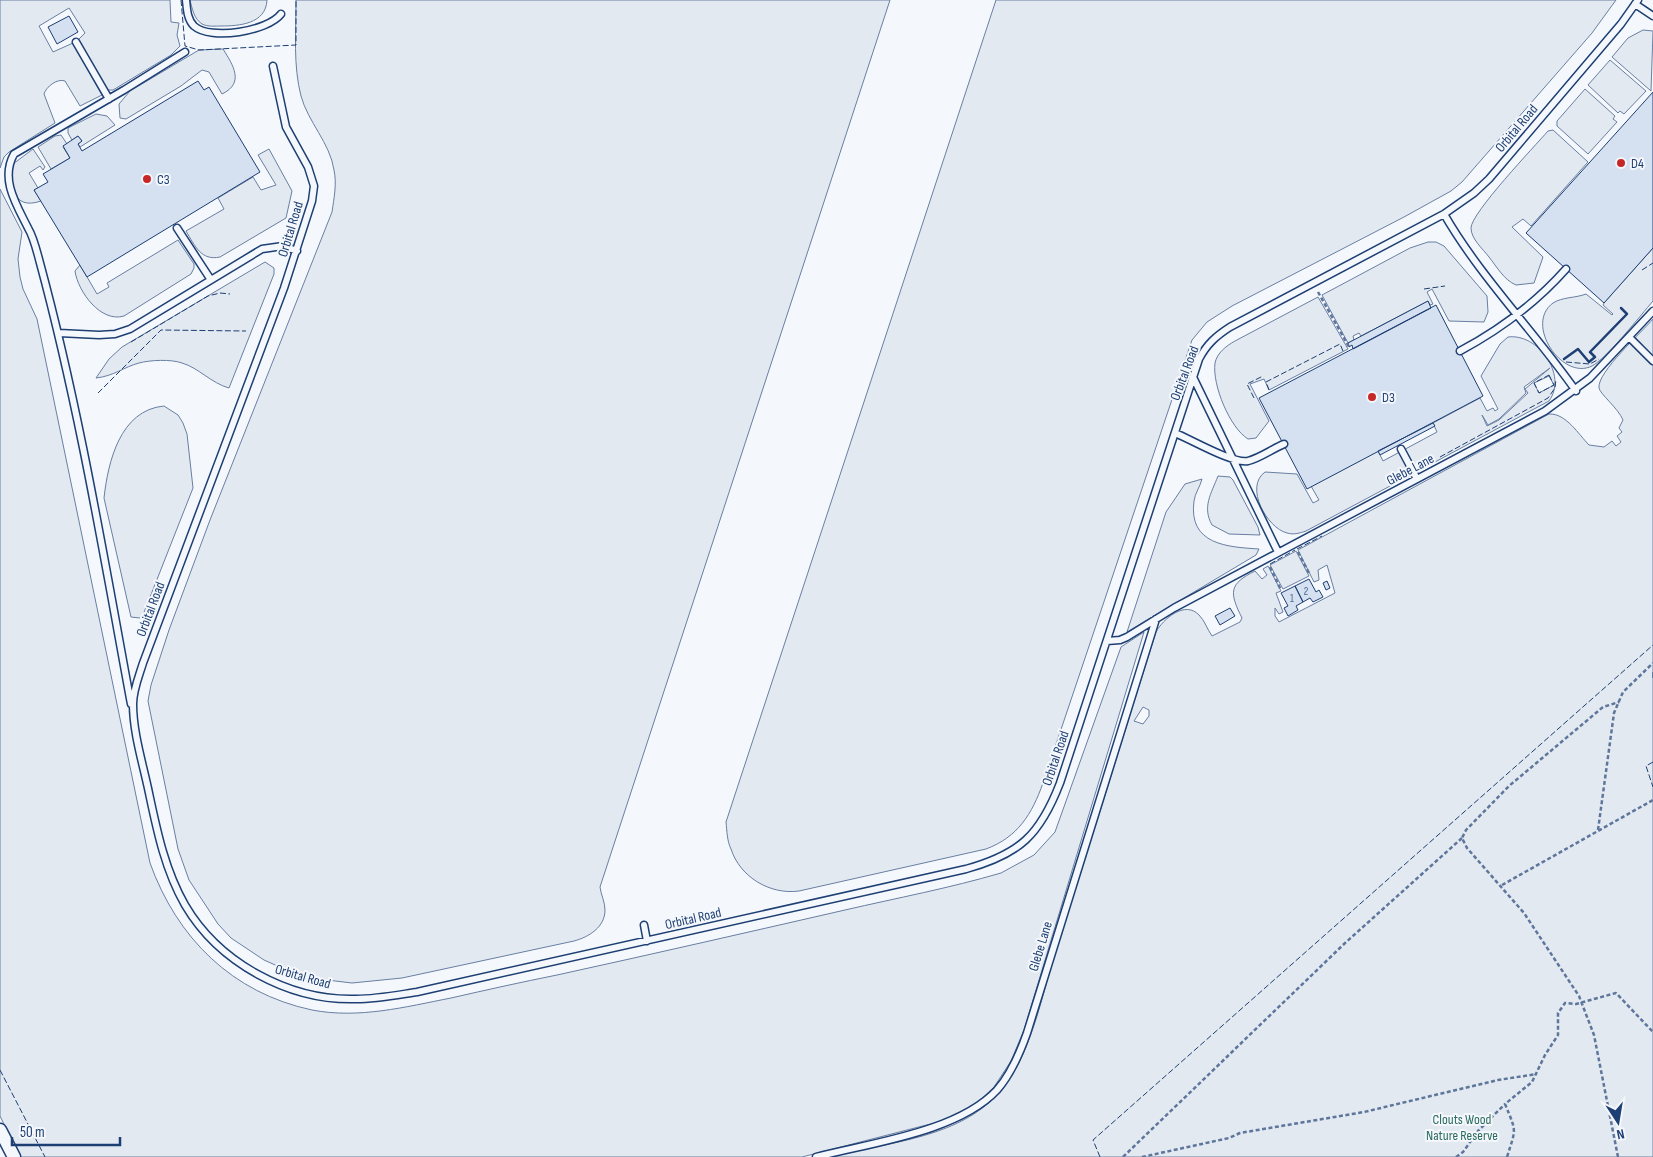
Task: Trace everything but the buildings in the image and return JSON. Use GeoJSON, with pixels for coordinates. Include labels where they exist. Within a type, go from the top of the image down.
{"type":"FeatureCollection","features":[{"type":"Feature","properties":{"kind":"street"},"geometry":{"type":"LineString","coordinates":[[0,1130],[14,1157]]}},
{"type":"Feature","properties":{"kind":"lane"},"geometry":{"type":"LineString","coordinates":[[186,0],[189,19],[194,26],[204,32],[251,30],[271,24],[281,14]]}},
{"type":"Feature","properties":{"kind":"lane"},"geometry":{"type":"LineString","coordinates":[[1636,2],[1653,16]]}},
{"type":"Feature","properties":{"kind":"lane","name":"Orbital Road"},"geometry":{"type":"LineString","coordinates":[[273,66],[286,126],[308,167],[314,186],[312,201],[297,250],[143,663],[133,702],[136,730],[162,850],[185,905],[208,935],[228,954],[257,974],[288,988],[322,997],[356,999],[417,992],[966,869],[999,858],[1025,844],[1044,820],[1052,804],[1202,354],[1216,336],[1444,214],[1474,194],[1489,179],[1621,24],[1636,2]]}},
{"type":"Feature","properties":{"kind":"lane"},"geometry":{"type":"LineString","coordinates":[[76,42],[109,99]]}},
{"type":"Feature","properties":{"kind":"lane"},"geometry":{"type":"LineString","coordinates":[[136,730],[59,333],[38,254],[29,229],[5,188],[4,172],[14,154],[185,52]]}},
{"type":"Feature","properties":{"kind":"lane"},"geometry":{"type":"LineString","coordinates":[[1444,214],[1466,248],[1576,391]]}},
{"type":"Feature","properties":{"kind":"lane"},"geometry":{"type":"LineString","coordinates":[[177,228],[211,280]]}},
{"type":"Feature","properties":{"kind":"lane"},"geometry":{"type":"LineString","coordinates":[[59,333],[116,334],[130,329],[262,249],[283,246],[297,250]]}},
{"type":"Feature","properties":{"kind":"lane"},"geometry":{"type":"LineString","coordinates":[[1460,351],[1492,334],[1543,295],[1566,269]]}},
{"type":"Feature","properties":{"kind":"lane","name":"Glebe Lane"},"geometry":{"type":"LineString","coordinates":[[1107,640],[1120,640],[1278,552],[1545,411],[1576,391],[1653,311]]}},
{"type":"Feature","properties":{"kind":"lane"},"geometry":{"type":"LineString","coordinates":[[1629,337],[1653,361]]}},
{"type":"Feature","properties":{"kind":"lane"},"geometry":{"type":"LineString","coordinates":[[1194,377],[1278,552]]}},
{"type":"Feature","properties":{"kind":"lane"},"geometry":{"type":"LineString","coordinates":[[1175,433],[1233,461],[1251,460],[1284,444]]}},
{"type":"Feature","properties":{"kind":"lane"},"geometry":{"type":"LineString","coordinates":[[1401,449],[1417,479]]}},
{"type":"Feature","properties":{"kind":"lane","name":"Glebe Lane"},"geometry":{"type":"LineString","coordinates":[[816,1157],[950,1122],[987,1099],[1010,1071],[1027,1033],[1156,619]]}},
{"type":"Feature","properties":{"kind":"lane"},"geometry":{"type":"LineString","coordinates":[[644,925],[647,941]]}},
{"type":"Feature","properties":{"kind":"path"},"geometry":{"type":"LineString","coordinates":[[1313,283],[1349,347]]}},
{"type":"Feature","properties":{"kind":"path"},"geometry":{"type":"LineString","coordinates":[[1294,544],[1310,575]]}},
{"type":"Feature","properties":{"kind":"path"},"geometry":{"type":"LineString","coordinates":[[1266,559],[1282,590]]}},
{"type":"Feature","properties":{"kind":"path"},"geometry":{"type":"LineString","coordinates":[[1598,830],[1614,713],[1628,686],[1653,663]]}},
{"type":"Feature","properties":{"kind":"path"},"geometry":{"type":"LineString","coordinates":[[1123,1157],[1344,944],[1462,838],[1482,812],[1508,786],[1603,708],[1619,702]]}},
{"type":"Feature","properties":{"kind":"path"},"geometry":{"type":"LineString","coordinates":[[1501,885],[1653,800]]}},
{"type":"Feature","properties":{"kind":"path"},"geometry":{"type":"LineString","coordinates":[[1462,838],[1467,848],[1501,885],[1551,952],[1582,1002],[1594,1036],[1618,1157]]}},
{"type":"Feature","properties":{"kind":"path"},"geometry":{"type":"LineString","coordinates":[[1456,1157],[1463,1152],[1490,1118],[1530,1084],[1537,1074],[1544,1055],[1558,1036],[1558,1013],[1561,1006],[1565,1003],[1582,1002],[1616,993],[1653,1032]]}},
{"type":"Feature","properties":{"kind":"path"},"geometry":{"type":"LineString","coordinates":[[1142,1157],[1230,1138],[1240,1133],[1364,1112],[1498,1080],[1537,1074]]}},
{"type":"Feature","properties":{"kind":"path"},"geometry":{"type":"LineString","coordinates":[[1505,1104],[1515,1129],[1515,1135],[1507,1157]]}},
{"type":"Feature","properties":{"kind":"green space"},"geometry":{"type":"Polygon","coordinates":[[[0,0],[170,0],[171,22],[179,23],[177,35],[180,46],[171,55],[113,90],[108,90],[78,40],[85,33],[69,8],[39,26],[53,52],[73,43],[102,95],[80,106],[65,81],[62,80],[52,84],[44,94],[55,123],[9,152],[4,157],[0,168],[0,0]]]}},
{"type":"Feature","properties":{"kind":"green space"},"geometry":{"type":"Polygon","coordinates":[[[190,0],[267,0],[262,14],[257,19],[243,24],[209,26],[199,22],[190,0]]]}},
{"type":"Feature","properties":{"kind":"green space"},"geometry":{"type":"Polygon","coordinates":[[[296,0],[890,0],[600,887],[605,907],[602,921],[590,934],[574,941],[402,978],[352,983],[302,977],[264,960],[231,938],[218,924],[189,880],[178,849],[148,701],[151,685],[169,630],[210,520],[332,212],[335,180],[332,160],[304,106],[298,84],[296,0]]]}},
{"type":"Feature","properties":{"kind":"green space"},"geometry":{"type":"Polygon","coordinates":[[[996,0],[1616,0],[1592,33],[1462,182],[1451,191],[1232,306],[1207,322],[1192,340],[1043,783],[1029,814],[1015,831],[1007,838],[986,849],[799,891],[777,890],[758,882],[741,868],[730,846],[726,822],[996,0]]]}},
{"type":"Feature","properties":{"kind":"green space"},"geometry":{"type":"Polygon","coordinates":[[[1643,30],[1653,31],[1651,91],[1612,57],[1628,38],[1643,30]]]}},
{"type":"Feature","properties":{"kind":"green space"},"geometry":{"type":"Polygon","coordinates":[[[223,49],[235,73],[233,85],[229,90],[222,94],[209,72],[202,70],[181,86],[126,119],[120,118],[119,104],[130,91],[199,50],[223,49]]]}},
{"type":"Feature","properties":{"kind":"green space"},"geometry":{"type":"Polygon","coordinates":[[[1610,60],[1646,91],[1624,114],[1620,111],[1618,113],[1588,85],[1610,60]]]}},
{"type":"Feature","properties":{"kind":"green space"},"geometry":{"type":"Polygon","coordinates":[[[1585,89],[1615,116],[1613,119],[1617,122],[1588,154],[1557,126],[1557,121],[1585,89]]]}},
{"type":"Feature","properties":{"kind":"green space"},"geometry":{"type":"Polygon","coordinates":[[[96,114],[107,116],[115,125],[80,147],[78,144],[82,141],[78,136],[72,140],[68,133],[68,128],[96,114]]]}},
{"type":"Feature","properties":{"kind":"green space"},"geometry":{"type":"Polygon","coordinates":[[[1553,130],[1588,162],[1531,226],[1523,219],[1512,227],[1543,257],[1534,283],[1516,285],[1504,277],[1478,244],[1471,228],[1481,209],[1492,195],[1548,131],[1553,130]]]}},
{"type":"Feature","properties":{"kind":"green space"},"geometry":{"type":"Polygon","coordinates":[[[61,135],[67,144],[63,147],[70,158],[51,169],[38,147],[55,136],[61,135]]]}},
{"type":"Feature","properties":{"kind":"green space"},"geometry":{"type":"Polygon","coordinates":[[[33,149],[45,167],[43,170],[40,166],[29,173],[38,188],[34,190],[41,201],[31,203],[24,202],[15,194],[12,172],[13,164],[33,149]]]}},
{"type":"Feature","properties":{"kind":"green space"},"geometry":{"type":"Polygon","coordinates":[[[269,149],[292,191],[286,218],[220,257],[208,257],[199,251],[186,231],[224,209],[218,198],[253,177],[261,190],[276,185],[258,155],[269,149]]]}},
{"type":"Feature","properties":{"kind":"green space"},"geometry":{"type":"Polygon","coordinates":[[[0,189],[22,232],[18,259],[20,277],[23,289],[37,319],[150,863],[161,890],[175,915],[192,938],[211,958],[233,976],[283,1002],[312,1010],[347,1013],[365,1013],[399,1008],[665,951],[1001,873],[1034,855],[1055,832],[1121,647],[1144,632],[1024,1030],[1011,1061],[994,1087],[974,1106],[961,1114],[942,1121],[802,1157],[20,1157],[0,1116],[0,189]]]}},
{"type":"Feature","properties":{"kind":"green space"},"geometry":{"type":"Polygon","coordinates":[[[178,240],[194,264],[191,274],[124,316],[115,317],[99,310],[86,296],[77,279],[75,271],[80,265],[97,294],[109,287],[107,283],[178,240]]]}},
{"type":"Feature","properties":{"kind":"green space"},"geometry":{"type":"Polygon","coordinates":[[[1428,242],[1436,242],[1444,246],[1487,296],[1488,312],[1484,322],[1449,321],[1432,289],[1427,292],[1433,304],[1430,305],[1428,301],[1361,336],[1359,333],[1353,336],[1354,340],[1348,343],[1322,295],[1410,248],[1428,242]]]}},
{"type":"Feature","properties":{"kind":"green space"},"geometry":{"type":"Polygon","coordinates":[[[1653,248],[1653,301],[1632,326],[1606,355],[1592,366],[1581,368],[1569,365],[1559,358],[1550,348],[1545,336],[1543,324],[1545,312],[1553,303],[1586,294],[1612,315],[1603,305],[1604,303],[1653,248]]]}},
{"type":"Feature","properties":{"kind":"green space"},"geometry":{"type":"Polygon","coordinates":[[[265,262],[274,268],[274,274],[229,388],[216,383],[188,365],[166,360],[139,363],[96,378],[109,359],[122,347],[265,262]]]}},
{"type":"Feature","properties":{"kind":"green space"},"geometry":{"type":"Polygon","coordinates":[[[1318,297],[1348,349],[1269,390],[1264,379],[1250,384],[1269,421],[1256,438],[1248,439],[1235,426],[1219,394],[1215,372],[1215,363],[1218,356],[1222,350],[1232,343],[1318,297]]]}},
{"type":"Feature","properties":{"kind":"green space","name":"Clouts Wood Nature Reserve"},"geometry":{"type":"Polygon","coordinates":[[[1653,319],[1653,1157],[828,1157],[914,1138],[955,1124],[974,1114],[991,1101],[1005,1086],[1026,1048],[1034,1027],[1058,943],[1159,627],[1169,617],[1181,610],[1193,611],[1199,615],[1212,636],[1240,622],[1242,618],[1234,595],[1236,585],[1240,580],[1255,571],[1262,579],[1267,575],[1263,569],[1268,566],[1281,591],[1276,593],[1283,612],[1279,614],[1275,608],[1275,616],[1279,622],[1335,593],[1327,565],[1318,570],[1319,580],[1314,582],[1298,550],[1549,414],[1561,417],[1589,445],[1604,447],[1612,441],[1616,446],[1621,442],[1617,436],[1622,432],[1619,428],[1623,420],[1600,391],[1600,381],[1621,352],[1653,319]],[[1143,707],[1134,721],[1143,724],[1149,716],[1149,710],[1143,707]]]}},
{"type":"Feature","properties":{"kind":"green space"},"geometry":{"type":"Polygon","coordinates":[[[1508,337],[1519,338],[1530,342],[1547,358],[1555,379],[1554,391],[1549,401],[1306,531],[1295,534],[1287,533],[1279,530],[1272,523],[1257,497],[1259,479],[1265,472],[1297,474],[1313,503],[1319,500],[1311,486],[1378,451],[1383,461],[1437,432],[1433,423],[1480,398],[1487,411],[1493,408],[1495,411],[1498,409],[1481,376],[1500,344],[1508,337]],[[1550,368],[1524,387],[1526,393],[1499,419],[1488,425],[1482,415],[1487,426],[1499,420],[1528,393],[1525,389],[1550,368]],[[1549,376],[1534,383],[1539,393],[1554,385],[1549,376]]]}},
{"type":"Feature","properties":{"kind":"green space"},"geometry":{"type":"Polygon","coordinates":[[[164,406],[178,415],[187,434],[193,488],[143,615],[140,618],[131,617],[104,498],[106,484],[113,454],[127,427],[137,417],[149,410],[164,406]]]}},
{"type":"Feature","properties":{"kind":"green space"},"geometry":{"type":"Polygon","coordinates":[[[1218,476],[1230,477],[1233,480],[1258,527],[1260,535],[1229,534],[1212,525],[1208,506],[1210,495],[1218,476]]]}},
{"type":"Feature","properties":{"kind":"green space"},"geometry":{"type":"Polygon","coordinates":[[[1202,479],[1194,501],[1194,516],[1197,527],[1204,535],[1223,545],[1259,549],[1256,555],[1127,632],[1166,512],[1185,484],[1202,479]]]}},
{"type":"Feature","properties":{"kind":"green space"},"geometry":{"type":"Polygon","coordinates":[[[1296,551],[1309,576],[1283,589],[1270,565],[1296,551]]]}},
{"type":"Feature","properties":{"kind":"fence"},"geometry":{"type":"LineString","coordinates":[[181,0],[185,46],[199,50],[296,45],[296,0]]}},
{"type":"Feature","properties":{"kind":"fence"},"geometry":{"type":"LineString","coordinates":[[1642,270],[1653,263]]}},
{"type":"Feature","properties":{"kind":"fence"},"geometry":{"type":"LineString","coordinates":[[1424,289],[1445,286]]}},
{"type":"Feature","properties":{"kind":"fence"},"geometry":{"type":"LineString","coordinates":[[131,342],[208,296],[220,293],[230,294]]}},
{"type":"Feature","properties":{"kind":"fence"},"geometry":{"type":"LineString","coordinates":[[98,393],[161,330],[246,331]]}},
{"type":"Feature","properties":{"kind":"fence"},"geometry":{"type":"LineString","coordinates":[[1269,390],[1266,382],[1340,344],[1343,351]]}},
{"type":"Feature","properties":{"kind":"fence"},"geometry":{"type":"LineString","coordinates":[[1566,362],[1590,364],[1599,359]]}},
{"type":"Feature","properties":{"kind":"fence"},"geometry":{"type":"LineString","coordinates":[[1549,375],[1554,385],[1539,393],[1534,383],[1549,375]]}},
{"type":"Feature","properties":{"kind":"fence"},"geometry":{"type":"LineString","coordinates":[[1254,398],[1247,384],[1263,376]]}},
{"type":"Feature","properties":{"kind":"fence"},"geometry":{"type":"LineString","coordinates":[[1440,457],[1548,398],[1555,388],[1556,379]]}},
{"type":"Feature","properties":{"kind":"fence"},"geometry":{"type":"LineString","coordinates":[[1297,549],[1322,536]]}},
{"type":"Feature","properties":{"kind":"fence"},"geometry":{"type":"LineString","coordinates":[[1270,564],[1295,550]]}},
{"type":"Feature","properties":{"kind":"fence"},"geometry":{"type":"LineString","coordinates":[[1100,1157],[1093,1140],[1653,645]]}},
{"type":"Feature","properties":{"kind":"fence"},"geometry":{"type":"LineString","coordinates":[[1653,672],[1653,680]]}},
{"type":"Feature","properties":{"kind":"fence"},"geometry":{"type":"LineString","coordinates":[[1653,762],[1646,766],[1653,787]]}},
{"type":"Feature","properties":{"kind":"fence"},"geometry":{"type":"LineString","coordinates":[[0,1070],[45,1157]]}},
{"type":"Feature","properties":{"kind":"wall"},"geometry":{"type":"LineString","coordinates":[[1564,359],[1578,349],[1589,362],[1595,357],[1590,352],[1627,314],[1621,308]]}},
{"type":"Feature","properties":{"kind":"place","name":"D4"},"geometry":{"type":"Point","coordinates":[1621,163]}},
{"type":"Feature","properties":{"kind":"place","name":"C3"},"geometry":{"type":"Point","coordinates":[147,179]}},
{"type":"Feature","properties":{"kind":"place","name":"D3"},"geometry":{"type":"Point","coordinates":[1372,397]}}]}
